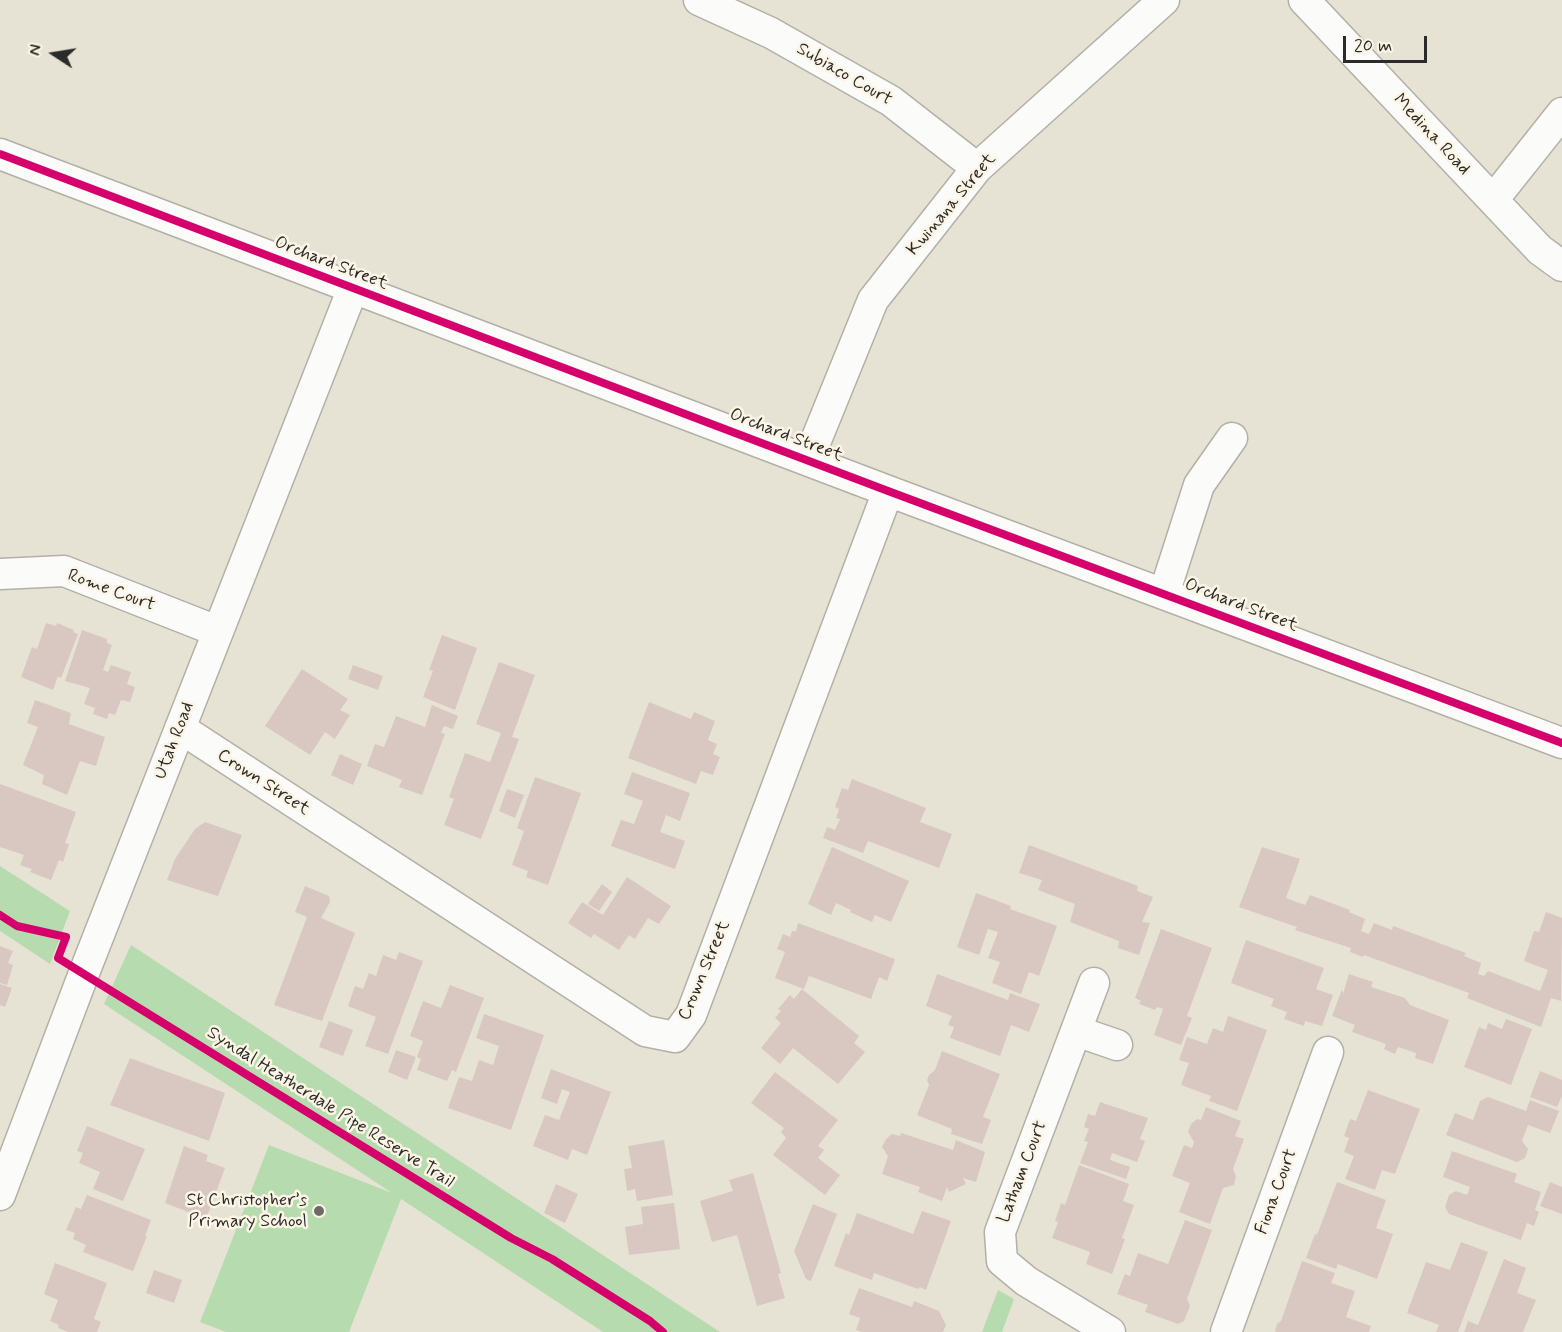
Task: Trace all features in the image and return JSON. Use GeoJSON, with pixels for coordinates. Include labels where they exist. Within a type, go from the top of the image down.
{"type":"FeatureCollection","features":[{"type":"Feature","properties":{"kind":"street","name":"Subiaco Court"},"geometry":{"type":"LineString","coordinates":[[699,0],[771,33],[891,101],[977,168]]}},
{"type":"Feature","properties":{"kind":"street","name":"Kwinana Street"},"geometry":{"type":"LineString","coordinates":[[808,460],[873,300],[977,168],[1164,0]]}},
{"type":"Feature","properties":{"kind":"street","name":"Medina Road"},"geometry":{"type":"LineString","coordinates":[[1304,0],[1492,201],[1540,250],[1562,266]]}},
{"type":"Feature","properties":{"kind":"street"},"geometry":{"type":"LineString","coordinates":[[1492,201],[1562,113]]}},
{"type":"Feature","properties":{"kind":"street","name":"Orchard Street"},"geometry":{"type":"LineString","coordinates":[[0,154],[888,491],[1562,743]]}},
{"type":"Feature","properties":{"kind":"street","name":"Utah Road"},"geometry":{"type":"LineString","coordinates":[[0,1195],[217,631],[353,288]]}},
{"type":"Feature","properties":{"kind":"street"},"geometry":{"type":"LineString","coordinates":[[1164,594],[1200,485],[1233,438]]}},
{"type":"Feature","properties":{"kind":"street","name":"Crown Street"},"geometry":{"type":"LineString","coordinates":[[180,728],[645,1031],[675,1037],[691,1015],[888,491]]}},
{"type":"Feature","properties":{"kind":"street","name":"Rome Court"},"geometry":{"type":"LineString","coordinates":[[0,574],[64,572],[217,631]]}},
{"type":"Feature","properties":{"kind":"street","name":"Latham Court"},"geometry":{"type":"LineString","coordinates":[[1094,982],[1000,1232],[1002,1261],[1026,1281],[1110,1332]]}},
{"type":"Feature","properties":{"kind":"street"},"geometry":{"type":"LineString","coordinates":[[1076,1031],[1117,1045]]}},
{"type":"Feature","properties":{"kind":"street","name":"Fiona Court"},"geometry":{"type":"LineString","coordinates":[[1226,1332],[1328,1052]]}},
{"type":"Feature","properties":{"kind":"green space"},"geometry":{"type":"Polygon","coordinates":[[[0,866],[70,911],[50,964],[0,931],[0,866]]]}},
{"type":"Feature","properties":{"kind":"green space"},"geometry":{"type":"Polygon","coordinates":[[[131,945],[720,1332],[603,1332],[401,1199],[349,1332],[226,1332],[200,1322],[269,1145],[392,1193],[104,1004],[131,945]]]}},
{"type":"Feature","properties":{"kind":"green space"},"geometry":{"type":"Polygon","coordinates":[[[998,1290],[1014,1299],[1002,1332],[982,1332],[998,1290]]]}},
{"type":"Feature","properties":{"kind":"building"},"geometry":{"type":"Polygon","coordinates":[[[46,623],[56,626],[57,623],[78,634],[61,678],[58,676],[53,690],[21,677],[32,647],[37,649],[46,623]]]}},
{"type":"Feature","properties":{"kind":"building"},"geometry":{"type":"Polygon","coordinates":[[[82,630],[107,639],[107,643],[112,645],[103,670],[108,672],[111,665],[131,672],[127,684],[135,687],[130,702],[121,700],[115,715],[109,713],[107,719],[93,714],[95,708],[84,704],[90,688],[65,681],[82,630]]]}},
{"type":"Feature","properties":{"kind":"building"},"geometry":{"type":"Polygon","coordinates":[[[442,635],[477,648],[455,710],[423,697],[433,671],[429,670],[442,635]]]}},
{"type":"Feature","properties":{"kind":"building"},"geometry":{"type":"Polygon","coordinates":[[[499,662],[535,675],[512,737],[519,739],[481,839],[444,825],[454,799],[449,797],[465,753],[490,762],[501,733],[476,724],[499,662]]]}},
{"type":"Feature","properties":{"kind":"building"},"geometry":{"type":"Polygon","coordinates":[[[353,665],[383,676],[378,690],[348,679],[353,665]]]}},
{"type":"Feature","properties":{"kind":"building"},"geometry":{"type":"Polygon","coordinates":[[[302,669],[348,699],[340,710],[350,715],[335,739],[325,732],[310,755],[265,726],[302,669]]]}},
{"type":"Feature","properties":{"kind":"building"},"geometry":{"type":"Polygon","coordinates":[[[35,700],[71,713],[69,724],[105,737],[96,766],[80,761],[67,795],[42,784],[44,775],[23,765],[38,727],[27,723],[35,700]]]}},
{"type":"Feature","properties":{"kind":"building"},"geometry":{"type":"Polygon","coordinates":[[[649,702],[691,719],[694,712],[715,721],[708,740],[717,744],[713,754],[720,757],[713,775],[701,771],[696,784],[628,758],[649,702]]]}},
{"type":"Feature","properties":{"kind":"building"},"geometry":{"type":"Polygon","coordinates":[[[432,705],[458,716],[453,729],[444,726],[441,733],[445,734],[422,795],[399,787],[402,780],[367,766],[375,744],[384,747],[396,716],[425,727],[432,705]]]}},
{"type":"Feature","properties":{"kind":"building"},"geometry":{"type":"Polygon","coordinates":[[[340,754],[362,764],[353,785],[331,775],[340,754]]]}},
{"type":"Feature","properties":{"kind":"building"},"geometry":{"type":"Polygon","coordinates":[[[632,772],[690,793],[680,821],[666,815],[660,832],[685,841],[675,869],[611,846],[621,820],[634,824],[643,801],[624,794],[632,772]]]}},
{"type":"Feature","properties":{"kind":"building"},"geometry":{"type":"Polygon","coordinates":[[[535,777],[581,793],[548,885],[526,877],[528,871],[512,865],[524,831],[517,828],[535,777]]]}},
{"type":"Feature","properties":{"kind":"building"},"geometry":{"type":"Polygon","coordinates":[[[852,779],[926,808],[920,822],[952,834],[939,868],[868,841],[863,853],[823,838],[827,827],[835,830],[840,819],[836,818],[839,809],[835,807],[842,788],[848,790],[852,779]]]}},
{"type":"Feature","properties":{"kind":"building"},"geometry":{"type":"Polygon","coordinates":[[[0,784],[76,812],[65,843],[69,844],[63,862],[59,860],[51,880],[30,872],[32,869],[20,865],[24,855],[0,847],[0,784]]]}},
{"type":"Feature","properties":{"kind":"building"},"geometry":{"type":"Polygon","coordinates":[[[507,789],[524,795],[515,818],[499,811],[507,789]]]}},
{"type":"Feature","properties":{"kind":"building"},"geometry":{"type":"Polygon","coordinates":[[[205,822],[242,835],[218,896],[167,880],[175,859],[195,829],[205,822]]]}},
{"type":"Feature","properties":{"kind":"building"},"geometry":{"type":"Polygon","coordinates":[[[1029,845],[1138,886],[1137,891],[1153,897],[1142,922],[1150,923],[1139,955],[1118,948],[1119,941],[1070,922],[1075,904],[1038,890],[1042,880],[1019,873],[1029,845]]]}},
{"type":"Feature","properties":{"kind":"building"},"geometry":{"type":"Polygon","coordinates":[[[832,847],[909,881],[891,922],[875,915],[872,922],[836,903],[831,915],[808,904],[832,847]]]}},
{"type":"Feature","properties":{"kind":"building"},"geometry":{"type":"Polygon","coordinates":[[[1262,847],[1300,859],[1286,898],[1305,905],[1310,895],[1350,910],[1349,912],[1365,919],[1361,931],[1369,934],[1374,923],[1392,930],[1393,926],[1466,953],[1464,956],[1481,963],[1478,974],[1484,976],[1488,971],[1540,991],[1548,970],[1524,961],[1534,931],[1539,932],[1546,912],[1562,918],[1561,1001],[1551,998],[1541,1027],[1467,998],[1469,993],[1364,955],[1363,957],[1350,952],[1351,948],[1295,930],[1297,927],[1239,907],[1262,847]]]}},
{"type":"Feature","properties":{"kind":"building"},"geometry":{"type":"Polygon","coordinates":[[[627,877],[671,906],[659,924],[648,918],[635,939],[629,935],[619,950],[594,934],[591,938],[568,923],[582,902],[603,915],[627,877]]]}},
{"type":"Feature","properties":{"kind":"building"},"geometry":{"type":"Polygon","coordinates":[[[602,884],[612,892],[599,911],[588,904],[602,884]]]}},
{"type":"Feature","properties":{"kind":"building"},"geometry":{"type":"Polygon","coordinates":[[[305,886],[329,896],[330,902],[321,918],[355,933],[322,1021],[274,1005],[307,917],[295,912],[305,886]]]}},
{"type":"Feature","properties":{"kind":"building"},"geometry":{"type":"Polygon","coordinates":[[[976,893],[1011,906],[1010,909],[1057,926],[1039,976],[1029,972],[1021,994],[992,983],[1000,962],[988,958],[998,932],[988,929],[979,955],[957,947],[976,893]]]}},
{"type":"Feature","properties":{"kind":"building"},"geometry":{"type":"Polygon","coordinates":[[[798,923],[895,959],[887,981],[879,977],[871,999],[809,976],[804,989],[775,978],[785,952],[777,949],[783,934],[790,937],[792,931],[796,931],[798,923]]]}},
{"type":"Feature","properties":{"kind":"building"},"geometry":{"type":"Polygon","coordinates":[[[1161,929],[1212,948],[1187,1016],[1192,1018],[1181,1045],[1154,1035],[1163,1009],[1157,1007],[1155,1010],[1139,1004],[1141,1001],[1135,998],[1161,929]]]}},
{"type":"Feature","properties":{"kind":"building"},"geometry":{"type":"Polygon","coordinates":[[[1246,940],[1324,968],[1316,989],[1333,995],[1322,1026],[1305,1021],[1304,1026],[1284,1019],[1287,1012],[1271,1006],[1274,999],[1231,983],[1246,940]]]}},
{"type":"Feature","properties":{"kind":"building"},"geometry":{"type":"Polygon","coordinates":[[[0,946],[13,951],[8,963],[13,965],[7,985],[0,983],[0,946]]]}},
{"type":"Feature","properties":{"kind":"building"},"geometry":{"type":"Polygon","coordinates":[[[399,952],[423,961],[388,1054],[365,1046],[376,1017],[348,1006],[355,986],[363,989],[369,973],[376,976],[383,955],[396,960],[399,952]]]}},
{"type":"Feature","properties":{"kind":"building"},"geometry":{"type":"Polygon","coordinates":[[[937,974],[1008,1000],[1010,993],[1040,1004],[1029,1032],[1011,1025],[1000,1056],[950,1038],[954,1027],[948,1025],[952,1016],[926,1006],[937,974]]]}},
{"type":"Feature","properties":{"kind":"building"},"geometry":{"type":"Polygon","coordinates":[[[1349,974],[1373,982],[1371,987],[1405,998],[1410,1005],[1449,1020],[1433,1064],[1415,1058],[1416,1053],[1398,1047],[1395,1054],[1384,1049],[1386,1044],[1352,1032],[1355,1025],[1332,1016],[1342,989],[1343,994],[1349,974]]]}},
{"type":"Feature","properties":{"kind":"building"},"geometry":{"type":"Polygon","coordinates":[[[0,984],[12,988],[5,1007],[0,1005],[0,984]]]}},
{"type":"Feature","properties":{"kind":"building"},"geometry":{"type":"Polygon","coordinates":[[[450,985],[484,998],[456,1072],[452,1070],[447,1081],[417,1070],[421,1059],[417,1057],[423,1041],[410,1036],[423,1001],[441,1008],[450,985]]]}},
{"type":"Feature","properties":{"kind":"building"},"geometry":{"type":"Polygon","coordinates":[[[802,989],[859,1036],[854,1043],[865,1052],[838,1084],[793,1048],[780,1064],[761,1048],[781,1023],[775,1018],[781,1011],[778,1009],[790,995],[794,999],[802,989]]]}},
{"type":"Feature","properties":{"kind":"building"},"geometry":{"type":"Polygon","coordinates":[[[484,1014],[544,1035],[511,1130],[448,1108],[459,1077],[472,1081],[479,1060],[493,1065],[499,1046],[476,1038],[484,1014]]]}},
{"type":"Feature","properties":{"kind":"building"},"geometry":{"type":"Polygon","coordinates":[[[1228,1016],[1267,1030],[1237,1111],[1209,1101],[1211,1096],[1181,1085],[1189,1063],[1179,1060],[1187,1037],[1207,1044],[1213,1028],[1223,1032],[1228,1016]]]}},
{"type":"Feature","properties":{"kind":"building"},"geometry":{"type":"Polygon","coordinates":[[[1506,1019],[1532,1029],[1511,1085],[1464,1067],[1479,1027],[1486,1030],[1488,1023],[1502,1029],[1506,1019]]]}},
{"type":"Feature","properties":{"kind":"building"},"geometry":{"type":"Polygon","coordinates":[[[329,1021],[353,1030],[343,1056],[319,1047],[329,1021]]]}},
{"type":"Feature","properties":{"kind":"building"},"geometry":{"type":"Polygon","coordinates":[[[396,1050],[416,1057],[407,1080],[388,1072],[396,1050]]]}},
{"type":"Feature","properties":{"kind":"building"},"geometry":{"type":"Polygon","coordinates":[[[942,1051],[1000,1074],[983,1117],[991,1120],[982,1144],[951,1134],[952,1129],[917,1115],[929,1085],[927,1080],[935,1070],[942,1051]]]}},
{"type":"Feature","properties":{"kind":"building"},"geometry":{"type":"Polygon","coordinates":[[[130,1058],[225,1093],[209,1141],[110,1105],[130,1058]]]}},
{"type":"Feature","properties":{"kind":"building"},"geometry":{"type":"Polygon","coordinates":[[[551,1069],[611,1092],[587,1155],[572,1149],[568,1160],[533,1146],[545,1115],[559,1120],[570,1092],[562,1089],[557,1104],[541,1098],[551,1069]]]}},
{"type":"Feature","properties":{"kind":"building"},"geometry":{"type":"Polygon","coordinates":[[[1540,1071],[1562,1080],[1562,1096],[1557,1107],[1530,1097],[1540,1071]]]}},
{"type":"Feature","properties":{"kind":"building"},"geometry":{"type":"Polygon","coordinates":[[[775,1072],[838,1120],[818,1146],[824,1150],[818,1158],[840,1175],[825,1195],[773,1155],[786,1138],[781,1132],[784,1128],[751,1103],[775,1072]]]}},
{"type":"Feature","properties":{"kind":"building"},"geometry":{"type":"Polygon","coordinates":[[[1368,1090],[1420,1109],[1395,1174],[1382,1170],[1375,1190],[1345,1179],[1354,1156],[1344,1152],[1349,1138],[1344,1136],[1350,1119],[1356,1121],[1368,1090]]]}},
{"type":"Feature","properties":{"kind":"building"},"geometry":{"type":"Polygon","coordinates":[[[1488,1097],[1526,1111],[1530,1100],[1559,1111],[1550,1133],[1528,1125],[1522,1141],[1528,1149],[1525,1158],[1517,1162],[1446,1135],[1455,1113],[1473,1120],[1480,1101],[1488,1097]]]}},
{"type":"Feature","properties":{"kind":"building"},"geometry":{"type":"Polygon","coordinates":[[[1100,1102],[1148,1118],[1140,1139],[1145,1141],[1137,1162],[1112,1153],[1110,1160],[1130,1167],[1126,1179],[1080,1163],[1088,1142],[1084,1141],[1089,1129],[1084,1127],[1088,1114],[1095,1116],[1100,1102]]]}},
{"type":"Feature","properties":{"kind":"building"},"geometry":{"type":"Polygon","coordinates":[[[1206,1107],[1241,1121],[1235,1136],[1244,1139],[1233,1169],[1236,1176],[1234,1185],[1223,1188],[1210,1224],[1179,1212],[1190,1183],[1172,1176],[1184,1145],[1192,1148],[1194,1142],[1188,1132],[1191,1124],[1197,1119],[1201,1120],[1206,1107]]]}},
{"type":"Feature","properties":{"kind":"building"},"geometry":{"type":"Polygon","coordinates":[[[87,1126],[145,1149],[123,1201],[93,1189],[100,1172],[79,1163],[83,1153],[77,1151],[87,1126]]]}},
{"type":"Feature","properties":{"kind":"building"},"geometry":{"type":"Polygon","coordinates":[[[901,1133],[953,1150],[956,1140],[985,1152],[976,1182],[963,1178],[966,1184],[949,1192],[947,1187],[942,1201],[918,1192],[920,1187],[882,1174],[888,1156],[882,1147],[892,1134],[900,1136],[901,1133]]]}},
{"type":"Feature","properties":{"kind":"building"},"geometry":{"type":"Polygon","coordinates":[[[664,1140],[673,1195],[637,1201],[635,1189],[627,1191],[624,1169],[632,1168],[628,1146],[664,1140]]]}},
{"type":"Feature","properties":{"kind":"building"},"geometry":{"type":"Polygon","coordinates":[[[184,1146],[208,1155],[206,1161],[225,1168],[206,1219],[165,1203],[184,1146]]]}},
{"type":"Feature","properties":{"kind":"building"},"geometry":{"type":"Polygon","coordinates":[[[1452,1151],[1517,1174],[1514,1182],[1541,1192],[1535,1210],[1539,1212],[1534,1226],[1527,1223],[1521,1240],[1449,1214],[1445,1207],[1449,1195],[1456,1191],[1467,1195],[1470,1187],[1443,1177],[1452,1151]]]}},
{"type":"Feature","properties":{"kind":"building"},"geometry":{"type":"Polygon","coordinates":[[[1079,1165],[1129,1184],[1123,1201],[1134,1205],[1112,1274],[1086,1264],[1090,1252],[1052,1238],[1058,1222],[1055,1221],[1061,1203],[1065,1205],[1079,1165]]]}},
{"type":"Feature","properties":{"kind":"building"},"geometry":{"type":"Polygon","coordinates":[[[753,1173],[781,1273],[778,1274],[785,1298],[757,1306],[737,1235],[712,1242],[700,1201],[733,1191],[729,1180],[753,1173]]]}},
{"type":"Feature","properties":{"kind":"building"},"geometry":{"type":"Polygon","coordinates":[[[1337,1182],[1386,1200],[1376,1228],[1393,1234],[1377,1279],[1338,1264],[1336,1269],[1306,1258],[1337,1182]]]}},
{"type":"Feature","properties":{"kind":"building"},"geometry":{"type":"Polygon","coordinates":[[[1550,1182],[1562,1187],[1562,1214],[1540,1206],[1550,1182]]]}},
{"type":"Feature","properties":{"kind":"building"},"geometry":{"type":"Polygon","coordinates":[[[556,1184],[578,1194],[565,1223],[544,1213],[556,1184]]]}},
{"type":"Feature","properties":{"kind":"building"},"geometry":{"type":"Polygon","coordinates":[[[87,1195],[151,1220],[133,1271],[83,1252],[86,1245],[73,1239],[75,1233],[66,1230],[76,1207],[81,1209],[87,1195]]]}},
{"type":"Feature","properties":{"kind":"building"},"geometry":{"type":"Polygon","coordinates":[[[674,1203],[680,1249],[629,1255],[625,1227],[643,1224],[641,1207],[674,1203]]]}},
{"type":"Feature","properties":{"kind":"building"},"geometry":{"type":"Polygon","coordinates":[[[813,1204],[837,1214],[811,1281],[806,1279],[794,1251],[813,1204]]]}},
{"type":"Feature","properties":{"kind":"building"},"geometry":{"type":"Polygon","coordinates":[[[922,1211],[951,1221],[926,1290],[874,1273],[872,1280],[834,1266],[846,1233],[849,1235],[857,1213],[913,1234],[922,1211]]]}},
{"type":"Feature","properties":{"kind":"building"},"geometry":{"type":"Polygon","coordinates":[[[1185,1220],[1212,1230],[1187,1299],[1190,1306],[1184,1321],[1178,1324],[1145,1312],[1148,1305],[1117,1294],[1125,1274],[1130,1276],[1138,1253],[1168,1264],[1185,1220]]]}},
{"type":"Feature","properties":{"kind":"building"},"geometry":{"type":"Polygon","coordinates":[[[1461,1242],[1488,1252],[1458,1332],[1436,1332],[1439,1325],[1407,1313],[1426,1262],[1450,1270],[1461,1242]]]}},
{"type":"Feature","properties":{"kind":"building"},"geometry":{"type":"Polygon","coordinates":[[[1504,1259],[1526,1268],[1517,1293],[1536,1300],[1523,1332],[1464,1332],[1468,1321],[1478,1325],[1504,1259]]]}},
{"type":"Feature","properties":{"kind":"building"},"geometry":{"type":"Polygon","coordinates":[[[1302,1261],[1335,1273],[1331,1283],[1355,1291],[1346,1317],[1371,1326],[1369,1332],[1275,1332],[1302,1261]]]}},
{"type":"Feature","properties":{"kind":"building"},"geometry":{"type":"Polygon","coordinates":[[[55,1263],[107,1283],[94,1319],[101,1322],[97,1332],[68,1332],[58,1328],[59,1325],[50,1321],[58,1300],[44,1294],[55,1263]]]}},
{"type":"Feature","properties":{"kind":"building"},"geometry":{"type":"Polygon","coordinates":[[[154,1270],[182,1280],[174,1303],[146,1293],[154,1270]]]}},
{"type":"Feature","properties":{"kind":"building"},"geometry":{"type":"Polygon","coordinates":[[[859,1288],[912,1307],[914,1301],[939,1311],[946,1325],[943,1332],[862,1332],[856,1330],[860,1318],[849,1314],[859,1288]]]}},
{"type":"Feature","properties":{"kind":"cycle path"},"geometry":{"type":"LineString","coordinates":[[0,154],[888,491],[1562,743]]}},
{"type":"Feature","properties":{"kind":"cycle path","name":"Syndal Heatherdale Pipe Reserve Trail"},"geometry":{"type":"LineString","coordinates":[[0,915],[17,926],[66,937],[58,958],[511,1238],[552,1259],[650,1321],[663,1332]]}},
{"type":"Feature","properties":{"kind":"place","name":"St Christopher’s Primary School"},"geometry":{"type":"Point","coordinates":[319,1211]}}]}
